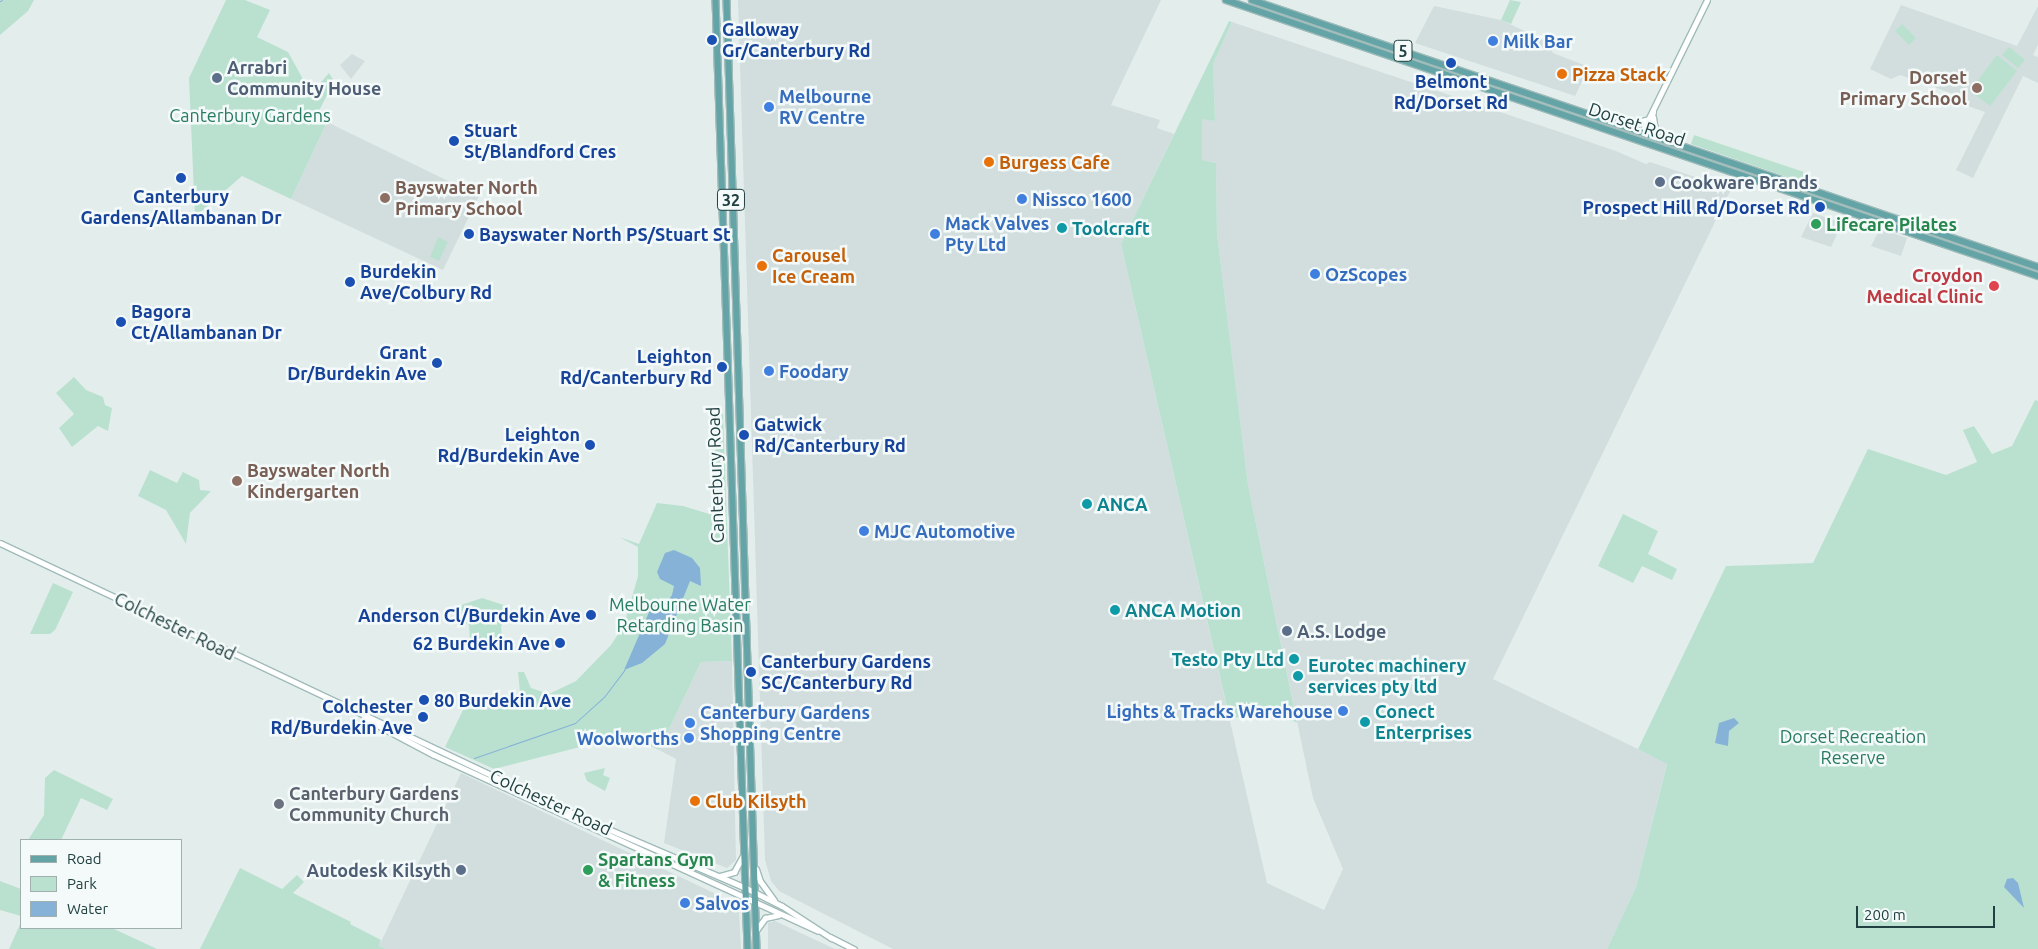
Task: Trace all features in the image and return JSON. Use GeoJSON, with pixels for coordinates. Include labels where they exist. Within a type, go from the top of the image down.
{"type":"FeatureCollection","features":[{"type":"Feature","properties":{"kind":"main road","name":"Canterbury Road"},"geometry":{"type":"LineString","coordinates":[[716,0],[740,787],[748,949]]}},
{"type":"Feature","properties":{"kind":"main road","name":"Canterbury Road"},"geometry":{"type":"LineString","coordinates":[[727,0],[742,530],[757,949]]}},
{"type":"Feature","properties":{"kind":"main road","name":"Dorset Road"},"geometry":{"type":"LineString","coordinates":[[1226,0],[2038,276]]}},
{"type":"Feature","properties":{"kind":"main road","name":"Dorset Road"},"geometry":{"type":"LineString","coordinates":[[1252,0],[2038,267]]}},
{"type":"Feature","properties":{"kind":"main road"},"geometry":{"type":"LineString","coordinates":[[1642,142],[1646,120],[1707,0]]}},
{"type":"Feature","properties":{"kind":"main road"},"geometry":{"type":"LineString","coordinates":[[716,11],[727,11]]}},
{"type":"Feature","properties":{"kind":"main road"},"geometry":{"type":"LineString","coordinates":[[1482,87],[1485,79]]}},
{"type":"Feature","properties":{"kind":"main road"},"geometry":{"type":"LineString","coordinates":[[1644,133],[1655,103]]}},
{"type":"Feature","properties":{"kind":"main road"},"geometry":{"type":"LineString","coordinates":[[1653,111],[1656,136]]}},
{"type":"Feature","properties":{"kind":"main road"},"geometry":{"type":"LineString","coordinates":[[1622,126],[1646,120]]}},
{"type":"Feature","properties":{"kind":"main road"},"geometry":{"type":"LineString","coordinates":[[1776,186],[1779,179]]}},
{"type":"Feature","properties":{"kind":"main road"},"geometry":{"type":"LineString","coordinates":[[1894,227],[1897,219]]}},
{"type":"Feature","properties":{"kind":"main road"},"geometry":{"type":"LineString","coordinates":[[1988,259],[1992,251]]}},
{"type":"Feature","properties":{"kind":"main road"},"geometry":{"type":"LineString","coordinates":[[724,276],[734,276]]}},
{"type":"Feature","properties":{"kind":"main road"},"geometry":{"type":"LineString","coordinates":[[728,402],[738,400]]}},
{"type":"Feature","properties":{"kind":"main road"},"geometry":{"type":"LineString","coordinates":[[732,531],[742,530]]}},
{"type":"Feature","properties":{"kind":"main road","name":"Colchester Road"},"geometry":{"type":"LineString","coordinates":[[0,543],[578,816],[776,902],[831,938]]}},
{"type":"Feature","properties":{"kind":"main road","name":"Colchester Road"},"geometry":{"type":"LineString","coordinates":[[349,709],[434,755],[756,902],[854,949]]}},
{"type":"Feature","properties":{"kind":"main road"},"geometry":{"type":"LineString","coordinates":[[740,787],[752,786]]}},
{"type":"Feature","properties":{"kind":"main road"},"geometry":{"type":"LineString","coordinates":[[741,795],[752,794]]}},
{"type":"Feature","properties":{"kind":"main road"},"geometry":{"type":"LineString","coordinates":[[719,876],[734,872],[744,853]]}},
{"type":"Feature","properties":{"kind":"main road"},"geometry":{"type":"LineString","coordinates":[[754,862],[760,881],[776,902]]}},
{"type":"Feature","properties":{"kind":"main road"},"geometry":{"type":"LineString","coordinates":[[756,930],[765,918],[782,915]]}},
{"type":"Feature","properties":{"kind":"shaded area"},"geometry":{"type":"Polygon","coordinates":[[[738,0],[1161,0],[1111,105],[1160,120],[1157,128],[1174,134],[1121,244],[1267,883],[1324,910],[1343,869],[1313,798],[1248,485],[1217,234],[1216,163],[1202,160],[1202,118],[1215,121],[1213,64],[1232,22],[1616,151],[1646,164],[1650,162],[1731,189],[1493,679],[1667,763],[1636,887],[1607,949],[893,949],[779,891],[771,881],[765,860],[738,0]]]}},
{"type":"Feature","properties":{"kind":"shaded area","name":"Dorset Primary School"},"geometry":{"type":"Polygon","coordinates":[[[1901,5],[2017,46],[2038,6],[2038,45],[2033,55],[2038,57],[2038,83],[2023,76],[1973,178],[1956,170],[1985,112],[1959,103],[1962,97],[1900,75],[1891,79],[1870,69],[1901,5]]]}},
{"type":"Feature","properties":{"kind":"shaded area"},"geometry":{"type":"Polygon","coordinates":[[[1434,6],[1501,20],[1546,41],[1553,53],[1589,67],[1575,96],[1415,43],[1434,6]]]}},
{"type":"Feature","properties":{"kind":"shaded area"},"geometry":{"type":"Polygon","coordinates":[[[352,54],[365,61],[351,79],[340,65],[352,54]]]}},
{"type":"Feature","properties":{"kind":"shaded area","name":"Bayswater North Primary School"},"geometry":{"type":"Polygon","coordinates":[[[327,122],[479,196],[443,270],[291,199],[327,122]]]}},
{"type":"Feature","properties":{"kind":"shaded area"},"geometry":{"type":"Polygon","coordinates":[[[1813,213],[1842,223],[1831,247],[1801,237],[1813,213]]]}},
{"type":"Feature","properties":{"kind":"shaded area"},"geometry":{"type":"Polygon","coordinates":[[[1880,229],[1907,238],[1901,256],[1871,246],[1880,229]]]}},
{"type":"Feature","properties":{"kind":"shaded area"},"geometry":{"type":"Polygon","coordinates":[[[732,661],[736,860],[727,868],[664,843],[676,759],[659,750],[701,662],[732,661]]]}},
{"type":"Feature","properties":{"kind":"shaded area"},"geometry":{"type":"Polygon","coordinates":[[[461,773],[735,903],[739,911],[741,949],[386,949],[379,946],[461,773]]]}},
{"type":"Feature","properties":{"kind":"shaded area"},"geometry":{"type":"Polygon","coordinates":[[[775,921],[835,949],[768,949],[768,923],[775,921]]]}},
{"type":"Feature","properties":{"kind":"green space"},"geometry":{"type":"Polygon","coordinates":[[[0,0],[34,0],[28,11],[0,35],[0,0]]]}},
{"type":"Feature","properties":{"kind":"green space","name":"Canterbury Gardens"},"geometry":{"type":"Polygon","coordinates":[[[226,0],[245,0],[270,10],[257,37],[288,52],[304,81],[308,97],[329,73],[334,81],[316,117],[327,122],[291,199],[242,176],[195,217],[189,78],[226,0]]]}},
{"type":"Feature","properties":{"kind":"green space"},"geometry":{"type":"Polygon","coordinates":[[[1510,0],[1521,2],[1511,24],[1501,20],[1510,0]]]}},
{"type":"Feature","properties":{"kind":"green space"},"geometry":{"type":"Polygon","coordinates":[[[1229,21],[1232,22],[1213,64],[1215,121],[1202,119],[1202,160],[1216,163],[1217,234],[1248,485],[1297,722],[1249,713],[1230,720],[1121,244],[1229,21]]]}},
{"type":"Feature","properties":{"kind":"green space"},"geometry":{"type":"Polygon","coordinates":[[[1902,24],[1916,38],[1909,45],[1895,31],[1902,24]]]}},
{"type":"Feature","properties":{"kind":"green space"},"geometry":{"type":"Polygon","coordinates":[[[2009,47],[2025,60],[2018,68],[2002,55],[2009,47]]]}},
{"type":"Feature","properties":{"kind":"green space"},"geometry":{"type":"Polygon","coordinates":[[[1997,55],[2017,71],[1990,106],[1970,91],[1997,55]]]}},
{"type":"Feature","properties":{"kind":"green space"},"geometry":{"type":"Polygon","coordinates":[[[1694,135],[1807,173],[1802,182],[1691,144],[1694,135]]]}},
{"type":"Feature","properties":{"kind":"green space"},"geometry":{"type":"Polygon","coordinates":[[[438,237],[448,242],[439,261],[430,257],[438,237]]]}},
{"type":"Feature","properties":{"kind":"green space"},"geometry":{"type":"Polygon","coordinates":[[[74,377],[86,390],[103,397],[105,405],[112,408],[108,431],[98,426],[72,447],[59,428],[74,414],[56,393],[74,377]]]}},
{"type":"Feature","properties":{"kind":"green space","name":"Dorset Recreation Reserve"},"geometry":{"type":"Polygon","coordinates":[[[2035,400],[2038,401],[2038,949],[1607,949],[1636,887],[1667,764],[1638,749],[1726,566],[1813,563],[1868,449],[1946,475],[1977,462],[1963,430],[1974,426],[1992,454],[2012,446],[2035,400]]]}},
{"type":"Feature","properties":{"kind":"green space","name":"Melbourne Water Retarding Basin"},"geometry":{"type":"Polygon","coordinates":[[[715,409],[723,414],[732,661],[701,662],[659,750],[627,735],[494,769],[445,747],[463,710],[521,703],[518,672],[524,672],[531,688],[549,694],[576,681],[611,645],[624,625],[638,576],[638,547],[619,537],[639,544],[657,503],[683,506],[716,516],[715,409]]]}},
{"type":"Feature","properties":{"kind":"green space"},"geometry":{"type":"Polygon","coordinates":[[[150,470],[177,483],[183,472],[199,480],[200,490],[211,491],[190,513],[186,544],[166,510],[138,496],[150,470]]]}},
{"type":"Feature","properties":{"kind":"green space"},"geometry":{"type":"Polygon","coordinates":[[[1623,514],[1658,531],[1648,554],[1677,569],[1672,580],[1642,566],[1633,583],[1598,566],[1623,514]]]}},
{"type":"Feature","properties":{"kind":"green space"},"geometry":{"type":"Polygon","coordinates":[[[53,583],[73,592],[55,630],[50,634],[30,634],[53,583]]]}},
{"type":"Feature","properties":{"kind":"green space"},"geometry":{"type":"Polygon","coordinates":[[[482,598],[507,606],[501,627],[502,637],[470,640],[469,625],[454,616],[455,607],[482,598]]]}},
{"type":"Feature","properties":{"kind":"green space"},"geometry":{"type":"Polygon","coordinates":[[[605,768],[603,775],[610,778],[605,791],[587,781],[584,773],[605,768]]]}},
{"type":"Feature","properties":{"kind":"green space"},"geometry":{"type":"Polygon","coordinates":[[[54,770],[113,799],[107,810],[81,798],[61,839],[29,839],[44,815],[45,778],[54,770]]]}},
{"type":"Feature","properties":{"kind":"green space"},"geometry":{"type":"Polygon","coordinates":[[[240,868],[282,889],[297,875],[304,882],[293,893],[351,922],[350,924],[381,940],[379,946],[386,949],[200,949],[240,868]]]}},
{"type":"Feature","properties":{"kind":"green space"},"geometry":{"type":"Polygon","coordinates":[[[0,881],[20,889],[20,916],[0,910],[0,881]]]}},
{"type":"Feature","properties":{"kind":"green space"},"geometry":{"type":"Polygon","coordinates":[[[20,924],[20,929],[114,929],[157,949],[9,949],[20,924]]]}},
{"type":"Feature","properties":{"kind":"water"},"geometry":{"type":"Polygon","coordinates":[[[674,550],[692,558],[700,568],[701,586],[690,581],[665,644],[642,663],[624,670],[650,610],[658,603],[667,602],[672,595],[674,586],[660,579],[657,572],[665,553],[674,550]]]}},
{"type":"Feature","properties":{"kind":"water"},"geometry":{"type":"Polygon","coordinates":[[[1734,718],[1739,723],[1729,731],[1728,746],[1715,743],[1719,723],[1734,718]]]}},
{"type":"Feature","properties":{"kind":"water"},"geometry":{"type":"Polygon","coordinates":[[[2013,878],[2018,883],[2024,908],[2004,887],[2007,879],[2013,878]]]}},
{"type":"Feature","properties":{"kind":"waterway"},"geometry":{"type":"LineString","coordinates":[[474,758],[575,723],[604,697],[624,670]]}},
{"type":"Feature","properties":{"kind":"place","name":"Galloway Gr/Canterbury Rd"},"geometry":{"type":"Point","coordinates":[712,40]}},
{"type":"Feature","properties":{"kind":"place","name":"Milk Bar"},"geometry":{"type":"Point","coordinates":[1493,41]}},
{"type":"Feature","properties":{"kind":"place","name":"Belmont Rd/Dorset Rd"},"geometry":{"type":"Point","coordinates":[1451,63]}},
{"type":"Feature","properties":{"kind":"place","name":"Pizza Stack"},"geometry":{"type":"Point","coordinates":[1562,74]}},
{"type":"Feature","properties":{"kind":"place","name":"Arrabri Community House"},"geometry":{"type":"Point","coordinates":[217,78]}},
{"type":"Feature","properties":{"kind":"place","name":"Dorset Primary School"},"geometry":{"type":"Point","coordinates":[1977,88]}},
{"type":"Feature","properties":{"kind":"place","name":"Melbourne RV Centre"},"geometry":{"type":"Point","coordinates":[769,107]}},
{"type":"Feature","properties":{"kind":"place","name":"Stuart St/Blandford Cres"},"geometry":{"type":"Point","coordinates":[454,141]}},
{"type":"Feature","properties":{"kind":"place","name":"Burgess Cafe"},"geometry":{"type":"Point","coordinates":[989,162]}},
{"type":"Feature","properties":{"kind":"place","name":"Canterbury Gardens/Allambanan Dr"},"geometry":{"type":"Point","coordinates":[181,178]}},
{"type":"Feature","properties":{"kind":"place","name":"Cookware Brands"},"geometry":{"type":"Point","coordinates":[1660,182]}},
{"type":"Feature","properties":{"kind":"place","name":"Bayswater North Primary School"},"geometry":{"type":"Point","coordinates":[385,198]}},
{"type":"Feature","properties":{"kind":"place","name":"Nissco 1600"},"geometry":{"type":"Point","coordinates":[1022,199]}},
{"type":"Feature","properties":{"kind":"place","name":"Prospect Hill Rd/Dorset Rd"},"geometry":{"type":"Point","coordinates":[1820,207]}},
{"type":"Feature","properties":{"kind":"place","name":"Lifecare Pilates"},"geometry":{"type":"Point","coordinates":[1816,224]}},
{"type":"Feature","properties":{"kind":"place","name":"Toolcraft"},"geometry":{"type":"Point","coordinates":[1062,228]}},
{"type":"Feature","properties":{"kind":"place","name":"Bayswater North PS/Stuart St"},"geometry":{"type":"Point","coordinates":[469,234]}},
{"type":"Feature","properties":{"kind":"place","name":"Mack Valves Pty Ltd"},"geometry":{"type":"Point","coordinates":[935,234]}},
{"type":"Feature","properties":{"kind":"place","name":"Carousel Ice Cream"},"geometry":{"type":"Point","coordinates":[762,266]}},
{"type":"Feature","properties":{"kind":"place","name":"OzScopes"},"geometry":{"type":"Point","coordinates":[1315,274]}},
{"type":"Feature","properties":{"kind":"place","name":"Burdekin Ave/Colbury Rd"},"geometry":{"type":"Point","coordinates":[350,282]}},
{"type":"Feature","properties":{"kind":"place","name":"Croydon Medical Clinic"},"geometry":{"type":"Point","coordinates":[1994,286]}},
{"type":"Feature","properties":{"kind":"place","name":"Bagora Ct/Allambanan Dr"},"geometry":{"type":"Point","coordinates":[121,322]}},
{"type":"Feature","properties":{"kind":"place","name":"Grant Dr/Burdekin Ave"},"geometry":{"type":"Point","coordinates":[437,363]}},
{"type":"Feature","properties":{"kind":"place","name":"Leighton Rd/Canterbury Rd"},"geometry":{"type":"Point","coordinates":[722,367]}},
{"type":"Feature","properties":{"kind":"place","name":"Foodary"},"geometry":{"type":"Point","coordinates":[769,371]}},
{"type":"Feature","properties":{"kind":"place","name":"Gatwick Rd/Canterbury Rd"},"geometry":{"type":"Point","coordinates":[744,435]}},
{"type":"Feature","properties":{"kind":"place","name":"Leighton Rd/Burdekin Ave"},"geometry":{"type":"Point","coordinates":[590,445]}},
{"type":"Feature","properties":{"kind":"place","name":"Bayswater North Kindergarten"},"geometry":{"type":"Point","coordinates":[237,481]}},
{"type":"Feature","properties":{"kind":"place","name":"ANCA"},"geometry":{"type":"Point","coordinates":[1087,504]}},
{"type":"Feature","properties":{"kind":"place","name":"MJC Automotive"},"geometry":{"type":"Point","coordinates":[864,531]}},
{"type":"Feature","properties":{"kind":"place","name":"ANCA Motion"},"geometry":{"type":"Point","coordinates":[1115,610]}},
{"type":"Feature","properties":{"kind":"place","name":"Anderson Cl/Burdekin Ave"},"geometry":{"type":"Point","coordinates":[591,615]}},
{"type":"Feature","properties":{"kind":"place","name":"A.S. Lodge"},"geometry":{"type":"Point","coordinates":[1287,631]}},
{"type":"Feature","properties":{"kind":"place","name":"62 Burdekin Ave"},"geometry":{"type":"Point","coordinates":[560,643]}},
{"type":"Feature","properties":{"kind":"place","name":"Testo Pty Ltd"},"geometry":{"type":"Point","coordinates":[1294,659]}},
{"type":"Feature","properties":{"kind":"place","name":"Canterbury Gardens SC/Canterbury Rd"},"geometry":{"type":"Point","coordinates":[751,672]}},
{"type":"Feature","properties":{"kind":"place","name":"Eurotec machinery services pty ltd"},"geometry":{"type":"Point","coordinates":[1298,676]}},
{"type":"Feature","properties":{"kind":"place","name":"80 Burdekin Ave"},"geometry":{"type":"Point","coordinates":[424,700]}},
{"type":"Feature","properties":{"kind":"place","name":"Lights & Tracks Warehouse"},"geometry":{"type":"Point","coordinates":[1343,711]}},
{"type":"Feature","properties":{"kind":"place","name":"Colchester Rd/Burdekin Ave"},"geometry":{"type":"Point","coordinates":[423,717]}},
{"type":"Feature","properties":{"kind":"place","name":"Conect Enterprises"},"geometry":{"type":"Point","coordinates":[1365,722]}},
{"type":"Feature","properties":{"kind":"place","name":"Canterbury Gardens Shopping Centre"},"geometry":{"type":"Point","coordinates":[690,723]}},
{"type":"Feature","properties":{"kind":"place","name":"Woolworths"},"geometry":{"type":"Point","coordinates":[689,738]}},
{"type":"Feature","properties":{"kind":"place","name":"Club Kilsyth"},"geometry":{"type":"Point","coordinates":[695,801]}},
{"type":"Feature","properties":{"kind":"place","name":"Canterbury Gardens Community Church"},"geometry":{"type":"Point","coordinates":[279,804]}},
{"type":"Feature","properties":{"kind":"place","name":"Autodesk Kilsyth"},"geometry":{"type":"Point","coordinates":[461,870]}},
{"type":"Feature","properties":{"kind":"place","name":"Spartans Gym & Fitness"},"geometry":{"type":"Point","coordinates":[588,870]}},
{"type":"Feature","properties":{"kind":"place","name":"Salvos"},"geometry":{"type":"Point","coordinates":[685,903]}}]}
